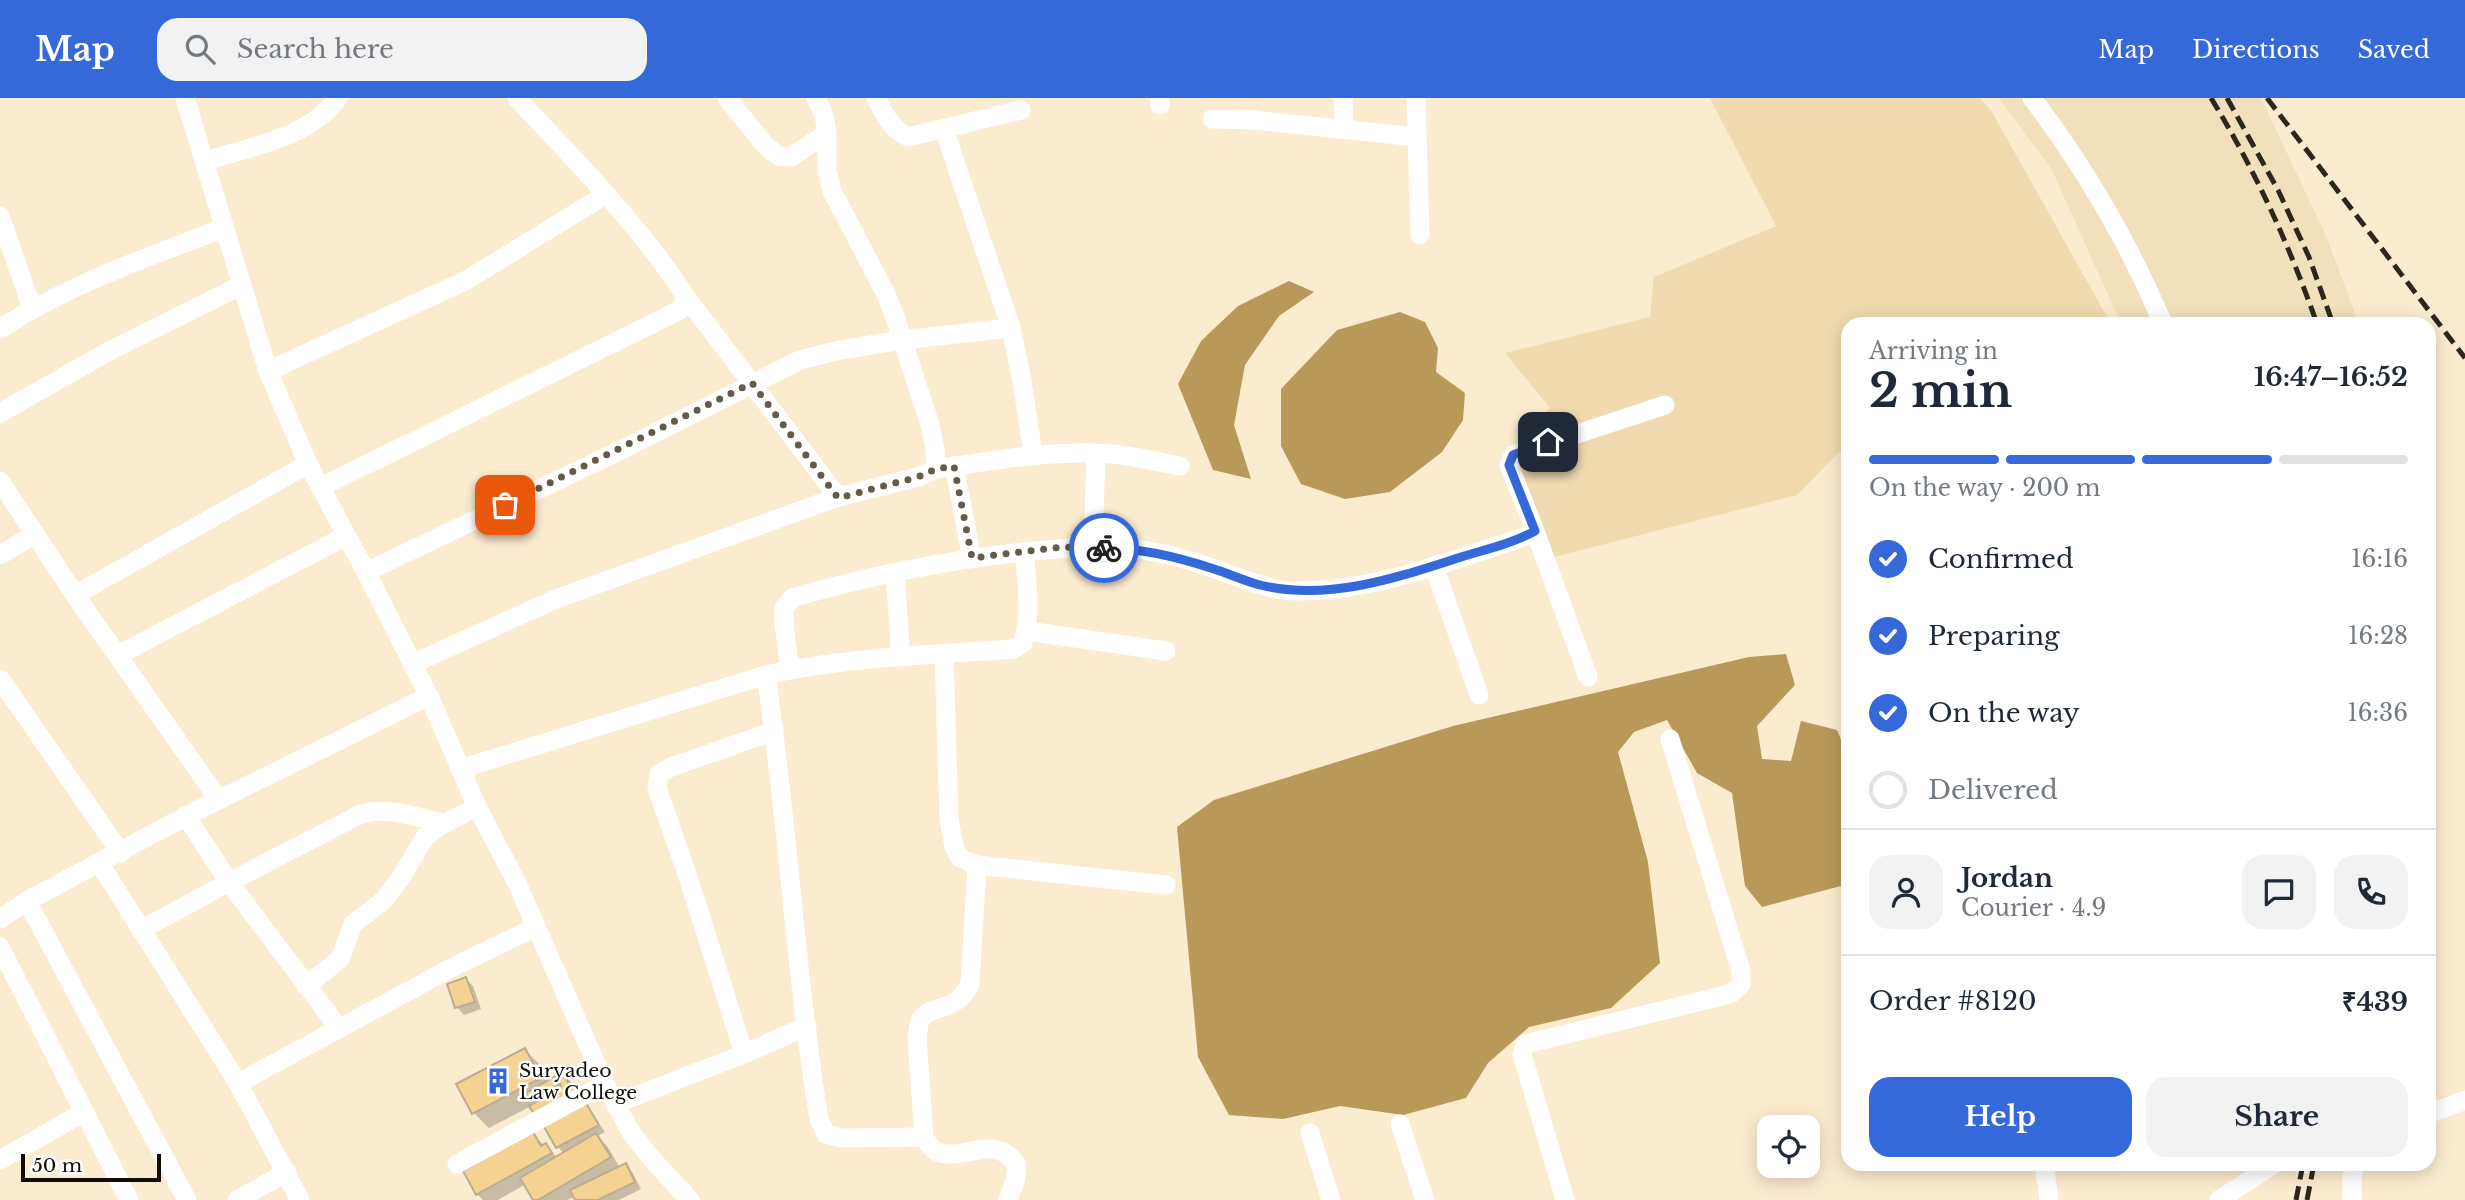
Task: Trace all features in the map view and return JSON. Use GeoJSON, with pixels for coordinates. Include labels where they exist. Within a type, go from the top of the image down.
{"type":"FeatureCollection","features":[{"type":"Feature","properties":{"kind":"street"},"geometry":{"type":"LineString","coordinates":[[184,98],[268,371],[308,464],[429,696],[477,807],[517,883],[615,1104],[650,1157],[690,1200]]}},
{"type":"Feature","properties":{"kind":"street"},"geometry":{"type":"LineString","coordinates":[[205,161],[284,136],[311,124],[329,110],[338,98]]}},
{"type":"Feature","properties":{"kind":"street"},"geometry":{"type":"LineString","coordinates":[[517,98],[606,195],[674,279],[838,498]]}},
{"type":"Feature","properties":{"kind":"street"},"geometry":{"type":"LineString","coordinates":[[727,98],[765,145],[778,156],[791,157],[827,132]]}},
{"type":"Feature","properties":{"kind":"street"},"geometry":{"type":"LineString","coordinates":[[816,98],[824,115],[827,132],[827,172],[832,191],[886,294],[930,425],[935,449],[945,467],[972,558]]}},
{"type":"Feature","properties":{"kind":"street"},"geometry":{"type":"LineString","coordinates":[[876,98],[887,120],[897,132],[908,137],[1021,110]]}},
{"type":"Feature","properties":{"kind":"street"},"geometry":{"type":"LineString","coordinates":[[1343,98],[1344,129]]}},
{"type":"Feature","properties":{"kind":"street"},"geometry":{"type":"LineString","coordinates":[[1416,98],[1420,235]]}},
{"type":"Feature","properties":{"kind":"street"},"geometry":{"type":"LineString","coordinates":[[2032,98],[2059,134],[2102,202],[2141,273],[2160,317]]}},
{"type":"Feature","properties":{"kind":"street"},"geometry":{"type":"LineString","coordinates":[[1212,119],[1253,120],[1417,136]]}},
{"type":"Feature","properties":{"kind":"street"},"geometry":{"type":"LineString","coordinates":[[944,129],[1011,328],[1033,454]]}},
{"type":"Feature","properties":{"kind":"street"},"geometry":{"type":"LineString","coordinates":[[268,371],[465,281],[606,195]]}},
{"type":"Feature","properties":{"kind":"street"},"geometry":{"type":"LineString","coordinates":[[0,216],[32,308]]}},
{"type":"Feature","properties":{"kind":"street"},"geometry":{"type":"LineString","coordinates":[[0,329],[32,308],[132,264],[224,228]]}},
{"type":"Feature","properties":{"kind":"street"},"geometry":{"type":"LineString","coordinates":[[0,413],[111,350],[242,285]]}},
{"type":"Feature","properties":{"kind":"street"},"geometry":{"type":"LineString","coordinates":[[321,487],[666,318],[680,310],[686,297]]}},
{"type":"Feature","properties":{"kind":"street"},"geometry":{"type":"LineString","coordinates":[[366,572],[621,450],[800,360],[902,340],[1011,328]]}},
{"type":"Feature","properties":{"kind":"street"},"geometry":{"type":"LineString","coordinates":[[1588,677],[1509,465],[1513,455],[1665,405]]}},
{"type":"Feature","properties":{"kind":"street"},"geometry":{"type":"LineString","coordinates":[[412,664],[556,599],[838,498],[945,467],[1033,454],[1114,454],[1180,466]]}},
{"type":"Feature","properties":{"kind":"street"},"geometry":{"type":"LineString","coordinates":[[1093,547],[1096,454]]}},
{"type":"Feature","properties":{"kind":"street"},"geometry":{"type":"LineString","coordinates":[[75,595],[308,464]]}},
{"type":"Feature","properties":{"kind":"street"},"geometry":{"type":"LineString","coordinates":[[0,481],[75,595],[219,800]]}},
{"type":"Feature","properties":{"kind":"street"},"geometry":{"type":"LineString","coordinates":[[790,669],[784,608],[792,598],[972,558],[1062,547],[1128,548],[1164,554],[1258,585],[1294,591],[1330,590],[1366,585],[1434,566],[1535,531]]}},
{"type":"Feature","properties":{"kind":"street"},"geometry":{"type":"LineString","coordinates":[[0,555],[35,534]]}},
{"type":"Feature","properties":{"kind":"street"},"geometry":{"type":"LineString","coordinates":[[118,656],[345,536]]}},
{"type":"Feature","properties":{"kind":"street"},"geometry":{"type":"LineString","coordinates":[[460,769],[790,669],[1013,649],[1023,643],[1027,631],[1028,601],[1024,552]]}},
{"type":"Feature","properties":{"kind":"street"},"geometry":{"type":"LineString","coordinates":[[1434,566],[1479,695]]}},
{"type":"Feature","properties":{"kind":"street"},"geometry":{"type":"LineString","coordinates":[[895,573],[901,657]]}},
{"type":"Feature","properties":{"kind":"street"},"geometry":{"type":"LineString","coordinates":[[1027,631],[1166,651]]}},
{"type":"Feature","properties":{"kind":"street"},"geometry":{"type":"LineString","coordinates":[[944,654],[950,828],[954,847],[960,858],[977,865],[1166,885]]}},
{"type":"Feature","properties":{"kind":"street"},"geometry":{"type":"LineString","coordinates":[[765,675],[774,731],[793,928],[819,1119],[826,1134],[841,1138],[924,1137]]}},
{"type":"Feature","properties":{"kind":"street"},"geometry":{"type":"LineString","coordinates":[[0,679],[121,853]]}},
{"type":"Feature","properties":{"kind":"street"},"geometry":{"type":"LineString","coordinates":[[0,919],[27,901],[186,816],[429,696]]}},
{"type":"Feature","properties":{"kind":"street"},"geometry":{"type":"LineString","coordinates":[[744,1054],[657,788],[659,774],[671,767],[774,731]]}},
{"type":"Feature","properties":{"kind":"street"},"geometry":{"type":"LineString","coordinates":[[1565,1200],[1522,1055],[1525,1045],[1718,997],[1732,993],[1741,984],[1741,971],[1670,739]]}},
{"type":"Feature","properties":{"kind":"street"},"geometry":{"type":"LineString","coordinates":[[306,986],[340,959],[353,925],[384,900],[425,837],[445,823],[477,807]]}},
{"type":"Feature","properties":{"kind":"street"},"geometry":{"type":"LineString","coordinates":[[141,930],[229,881],[361,814],[377,810],[395,811],[445,823]]}},
{"type":"Feature","properties":{"kind":"street"},"geometry":{"type":"LineString","coordinates":[[186,816],[229,881],[338,1027]]}},
{"type":"Feature","properties":{"kind":"street"},"geometry":{"type":"LineString","coordinates":[[100,864],[238,1083],[300,1200]]}},
{"type":"Feature","properties":{"kind":"street"},"geometry":{"type":"LineString","coordinates":[[977,865],[970,983],[966,993],[958,1001],[926,1014],[919,1022],[917,1038],[924,1137],[929,1149],[939,1155],[995,1149],[1009,1154],[1017,1165],[1008,1200]]}},
{"type":"Feature","properties":{"kind":"street"},"geometry":{"type":"LineString","coordinates":[[27,901],[187,1200]]}},
{"type":"Feature","properties":{"kind":"street"},"geometry":{"type":"LineString","coordinates":[[238,1083],[338,1027],[536,927]]}},
{"type":"Feature","properties":{"kind":"street"},"geometry":{"type":"LineString","coordinates":[[0,947],[84,1112],[122,1198]]}},
{"type":"Feature","properties":{"kind":"street"},"geometry":{"type":"LineString","coordinates":[[615,1104],[744,1054],[807,1026]]}},
{"type":"Feature","properties":{"kind":"street"},"geometry":{"type":"LineString","coordinates":[[457,1164],[605,1084]]}},
{"type":"Feature","properties":{"kind":"street"},"geometry":{"type":"LineString","coordinates":[[2436,1111],[2465,1100]]}},
{"type":"Feature","properties":{"kind":"street"},"geometry":{"type":"LineString","coordinates":[[0,1160],[84,1112]]}},
{"type":"Feature","properties":{"kind":"street"},"geometry":{"type":"LineString","coordinates":[[1400,1124],[1425,1200]]}},
{"type":"Feature","properties":{"kind":"street"},"geometry":{"type":"LineString","coordinates":[[1310,1133],[1331,1200]]}},
{"type":"Feature","properties":{"kind":"street"},"geometry":{"type":"LineString","coordinates":[[2046,1171],[2049,1200]]}},
{"type":"Feature","properties":{"kind":"street"},"geometry":{"type":"LineString","coordinates":[[2219,1200],[2263,1171]]}},
{"type":"Feature","properties":{"kind":"street"},"geometry":{"type":"LineString","coordinates":[[2352,1200],[2353,1171]]}},
{"type":"Feature","properties":{"kind":"street"},"geometry":{"type":"LineString","coordinates":[[237,1200],[287,1172]]}},
{"type":"Feature","properties":{"kind":"shaded area"},"geometry":{"type":"Polygon","coordinates":[[[1710,98],[1980,98],[1992,112],[2107,317],[1841,317],[1841,450],[1797,495],[1550,558],[1516,458],[1532,430],[1550,408],[1505,353],[1650,317],[1654,277],[1776,226],[1710,98]]]}},
{"type":"Feature","properties":{"kind":"shaded area"},"geometry":{"type":"Polygon","coordinates":[[[1999,98],[2261,98],[2327,238],[2356,317],[2118,317],[2052,170],[1999,98]]]}},
{"type":"Feature","properties":{"kind":"shaded area"},"geometry":{"type":"Polygon","coordinates":[[[1289,281],[1314,292],[1279,316],[1245,365],[1234,425],[1251,479],[1213,470],[1178,384],[1201,341],[1238,306],[1289,281]]]}},
{"type":"Feature","properties":{"kind":"shaded area"},"geometry":{"type":"Polygon","coordinates":[[[1400,312],[1425,322],[1438,348],[1436,372],[1465,393],[1463,420],[1442,452],[1390,492],[1345,499],[1301,484],[1281,446],[1281,389],[1337,330],[1400,312]]]}},
{"type":"Feature","properties":{"kind":"shaded area"},"geometry":{"type":"Polygon","coordinates":[[[1786,654],[1795,685],[1757,726],[1762,759],[1791,761],[1801,721],[1837,730],[1841,739],[1841,886],[1762,907],[1745,886],[1732,793],[1697,773],[1667,720],[1634,732],[1618,752],[1648,862],[1660,963],[1611,1008],[1529,1027],[1488,1063],[1466,1098],[1403,1115],[1340,1106],[1283,1119],[1229,1115],[1198,1057],[1177,827],[1214,800],[1453,726],[1749,657],[1786,654]]]}},
{"type":"Feature","properties":{"kind":"building"},"geometry":{"type":"Polygon","coordinates":[[[466,977],[475,1002],[455,1008],[447,984],[466,977]]]}},
{"type":"Feature","properties":{"kind":"building","name":"Suryadeo Law College"},"geometry":{"type":"Polygon","coordinates":[[[525,1048],[541,1078],[472,1114],[456,1084],[525,1048]]]}},
{"type":"Feature","properties":{"kind":"building"},"geometry":{"type":"Polygon","coordinates":[[[564,1071],[569,1086],[572,1084],[577,1093],[536,1117],[529,1106],[561,1088],[560,1084],[530,1101],[526,1093],[564,1071]]]}},
{"type":"Feature","properties":{"kind":"building"},"geometry":{"type":"Polygon","coordinates":[[[586,1103],[599,1125],[556,1148],[543,1125],[586,1103]]]}},
{"type":"Feature","properties":{"kind":"building"},"geometry":{"type":"Polygon","coordinates":[[[533,1132],[541,1146],[546,1143],[552,1153],[476,1195],[463,1171],[533,1132]]]}},
{"type":"Feature","properties":{"kind":"building"},"geometry":{"type":"Polygon","coordinates":[[[596,1133],[611,1157],[538,1200],[533,1200],[520,1178],[596,1133]]]}},
{"type":"Feature","properties":{"kind":"building"},"geometry":{"type":"Polygon","coordinates":[[[626,1163],[635,1182],[598,1200],[575,1200],[570,1190],[626,1163]]]}},
{"type":"Feature","properties":{"kind":"railway"},"geometry":{"type":"LineString","coordinates":[[2211,98],[2270,208],[2314,317]]}},
{"type":"Feature","properties":{"kind":"railway"},"geometry":{"type":"LineString","coordinates":[[2227,98],[2278,190],[2309,257],[2330,317]]}},
{"type":"Feature","properties":{"kind":"railway"},"geometry":{"type":"LineString","coordinates":[[2267,98],[2434,317]]}},
{"type":"Feature","properties":{"kind":"railway"},"geometry":{"type":"LineString","coordinates":[[2436,320],[2465,358]]}},
{"type":"Feature","properties":{"kind":"railway"},"geometry":{"type":"LineString","coordinates":[[2296,1200],[2302,1171]]}},
{"type":"Feature","properties":{"kind":"railway"},"geometry":{"type":"LineString","coordinates":[[2307,1200],[2313,1171]]}},
{"type":"Feature","properties":{"kind":"way so far"},"geometry":{"type":"LineString","coordinates":[[505,505],[752,383],[838,498],[954,466],[972,558],[1062,547],[1104,548]]}},
{"type":"Feature","properties":{"kind":"place","name":"Suryadeo Law College"},"geometry":{"type":"Point","coordinates":[498,1081]}},
{"type":"Feature","properties":{"kind":"route"},"geometry":{"type":"LineString","coordinates":[[1104,548],[1128,548],[1164,554],[1258,585],[1294,591],[1366,585],[1456,559],[1535,531],[1509,465],[1513,455],[1548,442]]}}]}
